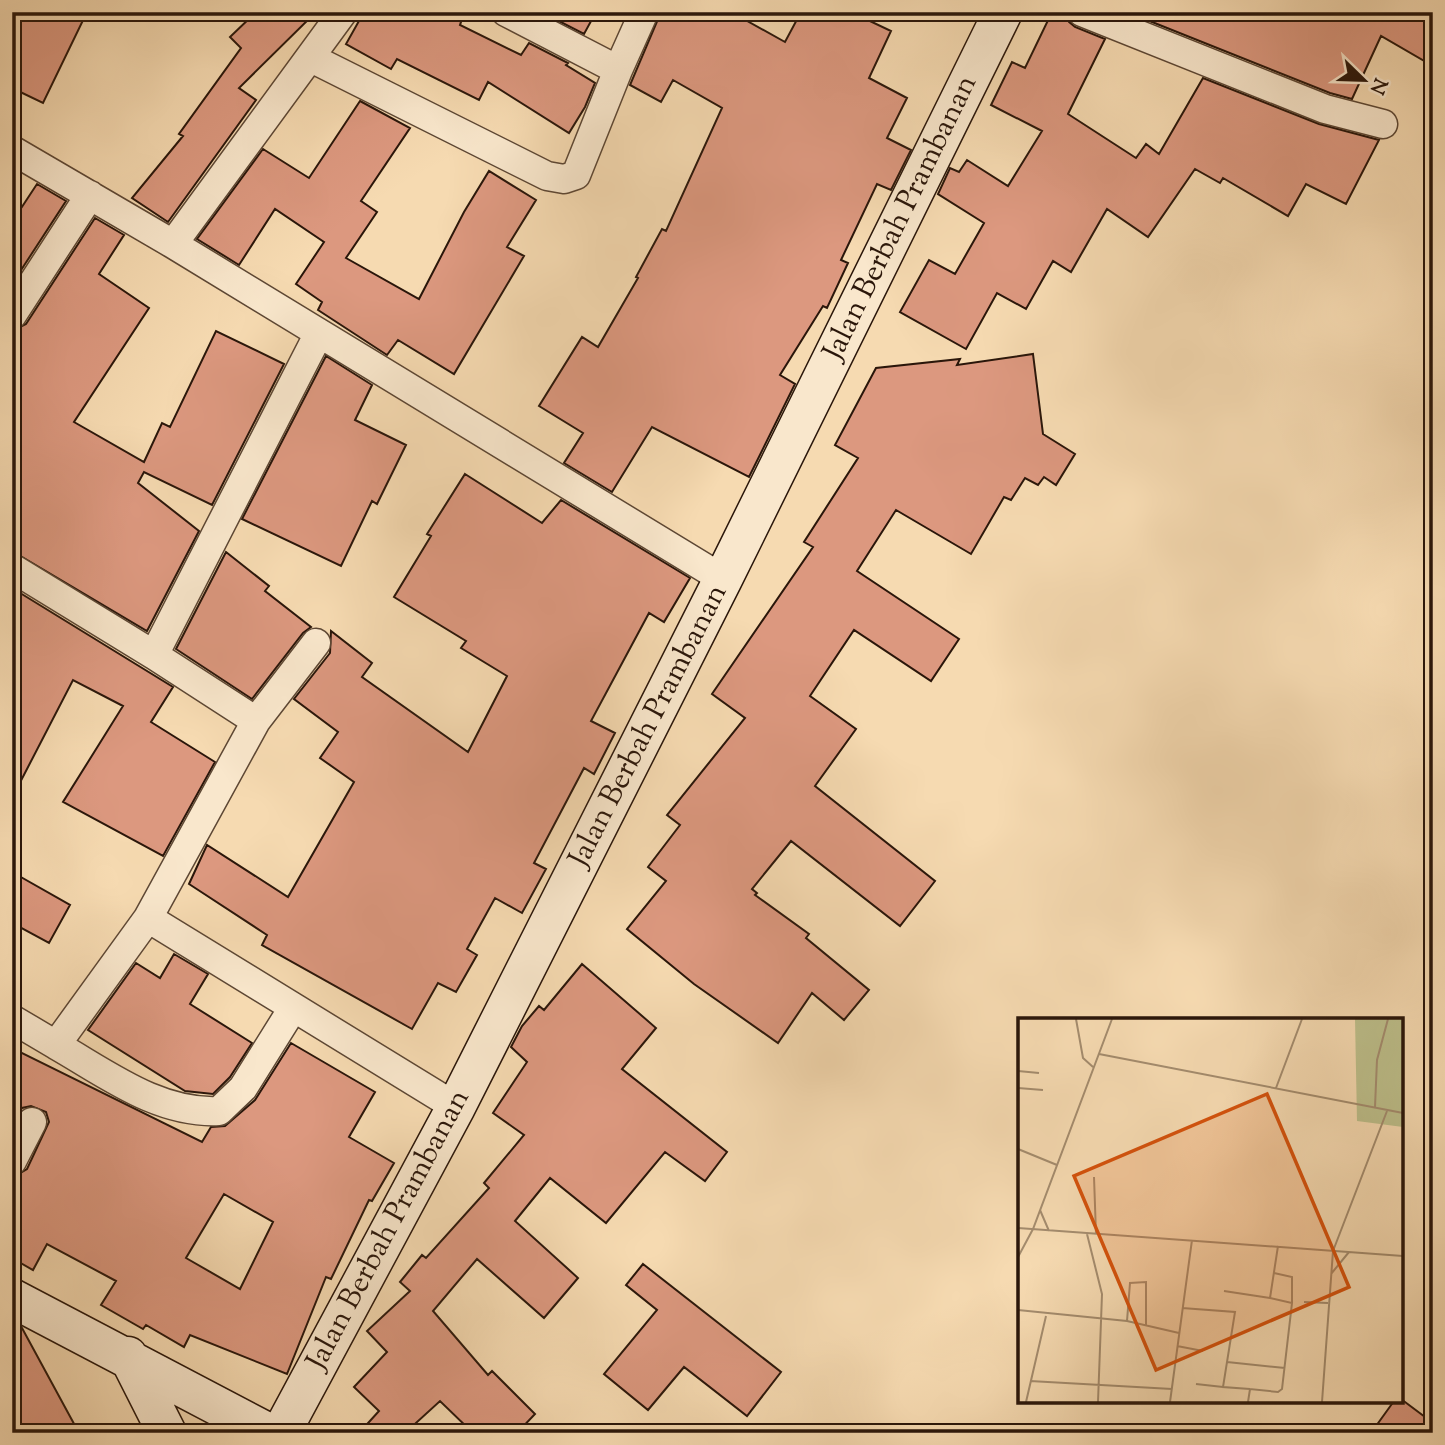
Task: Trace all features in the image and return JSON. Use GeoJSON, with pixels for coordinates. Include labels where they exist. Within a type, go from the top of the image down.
{"type":"FeatureCollection","features":[{"type":"Feature","properties":{"kind":"main road","name":"Jalan Berbah Prambanan"},"geometry":{"type":"LineString","coordinates":[[281,1433],[456,1108],[723,579],[1003,12]]}},
{"type":"Feature","properties":{"kind":"main road"},"geometry":{"type":"LineString","coordinates":[[12,1298],[128,1356],[269,1433]]}},
{"type":"Feature","properties":{"kind":"main road"},"geometry":{"type":"LineString","coordinates":[[128,1356],[167,1433]]}},
{"type":"Feature","properties":{"kind":"street"},"geometry":{"type":"LineString","coordinates":[[173,244],[343,12]]}},
{"type":"Feature","properties":{"kind":"street"},"geometry":{"type":"LineString","coordinates":[[506,12],[618,70]]}},
{"type":"Feature","properties":{"kind":"street"},"geometry":{"type":"LineString","coordinates":[[311,58],[547,176],[564,179],[576,175],[644,12]]}},
{"type":"Feature","properties":{"kind":"street"},"geometry":{"type":"LineString","coordinates":[[1083,12],[1325,109],[1383,124]]}},
{"type":"Feature","properties":{"kind":"street"},"geometry":{"type":"LineString","coordinates":[[12,150],[173,244],[723,579]]}},
{"type":"Feature","properties":{"kind":"street"},"geometry":{"type":"LineString","coordinates":[[12,315],[90,195]]}},
{"type":"Feature","properties":{"kind":"street"},"geometry":{"type":"LineString","coordinates":[[154,655],[318,333]]}},
{"type":"Feature","properties":{"kind":"street"},"geometry":{"type":"LineString","coordinates":[[12,568],[154,655],[256,722]]}},
{"type":"Feature","properties":{"kind":"street"},"geometry":{"type":"LineString","coordinates":[[57,1045],[148,918],[256,722],[316,643]]}},
{"type":"Feature","properties":{"kind":"street"},"geometry":{"type":"LineString","coordinates":[[148,918],[456,1108]]}},
{"type":"Feature","properties":{"kind":"street"},"geometry":{"type":"LineString","coordinates":[[12,1019],[168,1105],[203,1112],[219,1111],[243,1088],[293,1008]]}},
{"type":"Feature","properties":{"kind":"street"},"geometry":{"type":"LineString","coordinates":[[12,1161],[32,1122]]}},
{"type":"Feature","properties":{"kind":"building"},"geometry":{"type":"Polygon","coordinates":[[[12,12],[87,12],[43,103],[12,88],[12,12]]]}},
{"type":"Feature","properties":{"kind":"building"},"geometry":{"type":"Polygon","coordinates":[[[256,12],[316,12],[239,88],[256,100],[168,222],[132,198],[183,136],[179,134],[241,48],[230,37],[256,12]]]}},
{"type":"Feature","properties":{"kind":"building"},"geometry":{"type":"Polygon","coordinates":[[[364,12],[443,12],[461,22],[460,25],[521,55],[529,43],[568,63],[566,65],[595,83],[585,107],[569,133],[488,82],[479,100],[397,59],[391,69],[346,44],[364,12]]]}},
{"type":"Feature","properties":{"kind":"building"},"geometry":{"type":"Polygon","coordinates":[[[549,12],[596,12],[584,34],[547,15],[549,12]]]}},
{"type":"Feature","properties":{"kind":"building"},"geometry":{"type":"Polygon","coordinates":[[[661,12],[731,12],[785,42],[801,12],[851,12],[891,31],[869,78],[907,98],[887,138],[911,150],[891,190],[877,184],[841,260],[848,263],[827,308],[823,306],[780,375],[795,384],[749,477],[652,427],[612,492],[564,463],[583,433],[539,406],[582,337],[598,347],[638,278],[636,277],[662,229],[666,231],[722,108],[673,80],[661,102],[630,85],[661,12]]]}},
{"type":"Feature","properties":{"kind":"building"},"geometry":{"type":"Polygon","coordinates":[[[1052,12],[1066,12],[1069,22],[1075,27],[1105,39],[1068,114],[1136,158],[1146,144],[1159,154],[1203,78],[1319,124],[1379,140],[1346,204],[1306,184],[1288,216],[1223,178],[1220,183],[1195,169],[1148,237],[1107,209],[1071,272],[1053,261],[1026,309],[997,293],[966,349],[900,312],[929,260],[955,274],[984,223],[938,194],[950,168],[959,172],[967,160],[1008,186],[1042,131],[991,105],[1012,62],[1025,68],[1052,12]]]}},
{"type":"Feature","properties":{"kind":"building"},"geometry":{"type":"Polygon","coordinates":[[[1127,12],[1433,12],[1433,66],[1381,36],[1352,99],[1330,93],[1127,12]]]}},
{"type":"Feature","properties":{"kind":"building"},"geometry":{"type":"Polygon","coordinates":[[[360,101],[410,128],[361,201],[377,212],[346,258],[419,299],[464,212],[489,171],[536,200],[507,247],[524,256],[454,374],[398,340],[387,355],[318,310],[322,302],[296,284],[324,242],[275,209],[239,265],[197,239],[263,149],[309,178],[360,101]]]}},
{"type":"Feature","properties":{"kind":"building"},"geometry":{"type":"Polygon","coordinates":[[[37,184],[66,201],[12,284],[12,222],[37,184]]]}},
{"type":"Feature","properties":{"kind":"building"},"geometry":{"type":"Polygon","coordinates":[[[95,218],[124,235],[99,274],[149,308],[74,422],[144,462],[162,423],[170,427],[216,331],[284,364],[212,505],[144,472],[138,483],[199,531],[147,631],[12,551],[12,331],[26,324],[95,218]]]}},
{"type":"Feature","properties":{"kind":"building"},"geometry":{"type":"Polygon","coordinates":[[[1033,354],[1043,434],[1075,454],[1056,485],[1044,477],[1038,485],[1025,478],[1011,500],[1004,497],[971,554],[896,510],[857,571],[959,639],[931,681],[854,630],[810,696],[856,729],[815,786],[935,881],[900,926],[791,841],[752,889],[757,893],[755,895],[809,934],[806,938],[869,990],[844,1020],[812,993],[778,1043],[694,984],[627,929],[666,881],[648,867],[680,825],[667,815],[745,718],[712,694],[813,547],[804,542],[858,458],[835,445],[876,368],[960,359],[957,365],[1033,354]]]}},
{"type":"Feature","properties":{"kind":"building"},"geometry":{"type":"Polygon","coordinates":[[[326,356],[372,385],[355,420],[406,445],[377,504],[372,501],[341,566],[242,519],[326,356]]]}},
{"type":"Feature","properties":{"kind":"building"},"geometry":{"type":"Polygon","coordinates":[[[465,474],[542,523],[561,500],[690,578],[664,622],[649,613],[591,721],[615,733],[594,774],[584,768],[534,863],[546,869],[522,913],[495,898],[467,949],[477,955],[456,992],[438,983],[412,1029],[262,945],[267,935],[189,884],[207,845],[288,897],[354,782],[320,758],[338,732],[294,699],[330,653],[331,631],[372,663],[362,677],[468,752],[507,676],[461,648],[466,641],[394,597],[431,536],[427,534],[465,474]]]}},
{"type":"Feature","properties":{"kind":"building"},"geometry":{"type":"Polygon","coordinates":[[[226,552],[269,586],[265,591],[311,627],[303,633],[252,699],[176,649],[226,552]]]}},
{"type":"Feature","properties":{"kind":"building"},"geometry":{"type":"Polygon","coordinates":[[[12,588],[173,687],[151,722],[215,762],[163,856],[63,802],[123,706],[73,680],[12,798],[12,588]]]}},
{"type":"Feature","properties":{"kind":"building"},"geometry":{"type":"Polygon","coordinates":[[[12,872],[70,905],[49,943],[12,923],[12,872]]]}},
{"type":"Feature","properties":{"kind":"building"},"geometry":{"type":"Polygon","coordinates":[[[174,954],[208,974],[190,1004],[252,1043],[230,1077],[213,1094],[185,1091],[88,1030],[136,963],[160,978],[174,954]]]}},
{"type":"Feature","properties":{"kind":"building"},"geometry":{"type":"Polygon","coordinates":[[[582,964],[656,1028],[622,1069],[727,1152],[705,1181],[665,1152],[606,1223],[550,1178],[515,1221],[578,1278],[544,1318],[477,1259],[433,1311],[488,1375],[492,1371],[535,1414],[517,1433],[473,1433],[440,1401],[405,1433],[359,1433],[379,1411],[354,1387],[387,1352],[367,1331],[410,1291],[400,1282],[422,1255],[426,1258],[489,1188],[484,1183],[524,1135],[493,1113],[527,1062],[511,1047],[522,1026],[539,1006],[544,1010],[582,964]]]}},
{"type":"Feature","properties":{"kind":"building"},"geometry":{"type":"Polygon","coordinates":[[[291,1043],[375,1092],[349,1137],[394,1163],[372,1201],[369,1200],[331,1279],[326,1277],[287,1374],[190,1335],[184,1347],[146,1325],[143,1329],[101,1305],[116,1281],[47,1244],[33,1270],[12,1258],[12,1178],[27,1169],[49,1122],[46,1112],[31,1106],[22,1108],[12,1124],[12,1048],[202,1142],[211,1127],[225,1126],[255,1100],[291,1043]],[[224,1194],[186,1258],[240,1289],[273,1222],[224,1194]]]}},
{"type":"Feature","properties":{"kind":"building"},"geometry":{"type":"Polygon","coordinates":[[[643,1264],[781,1372],[747,1416],[684,1367],[648,1410],[604,1374],[657,1310],[626,1285],[643,1264]]]}},
{"type":"Feature","properties":{"kind":"building"},"geometry":{"type":"Polygon","coordinates":[[[12,1323],[22,1328],[79,1433],[12,1433],[12,1323]]]}},
{"type":"Feature","properties":{"kind":"building"},"geometry":{"type":"Polygon","coordinates":[[[1403,1400],[1433,1423],[1433,1433],[1371,1433],[1393,1403],[1403,1403],[1403,1400]]]}}]}
